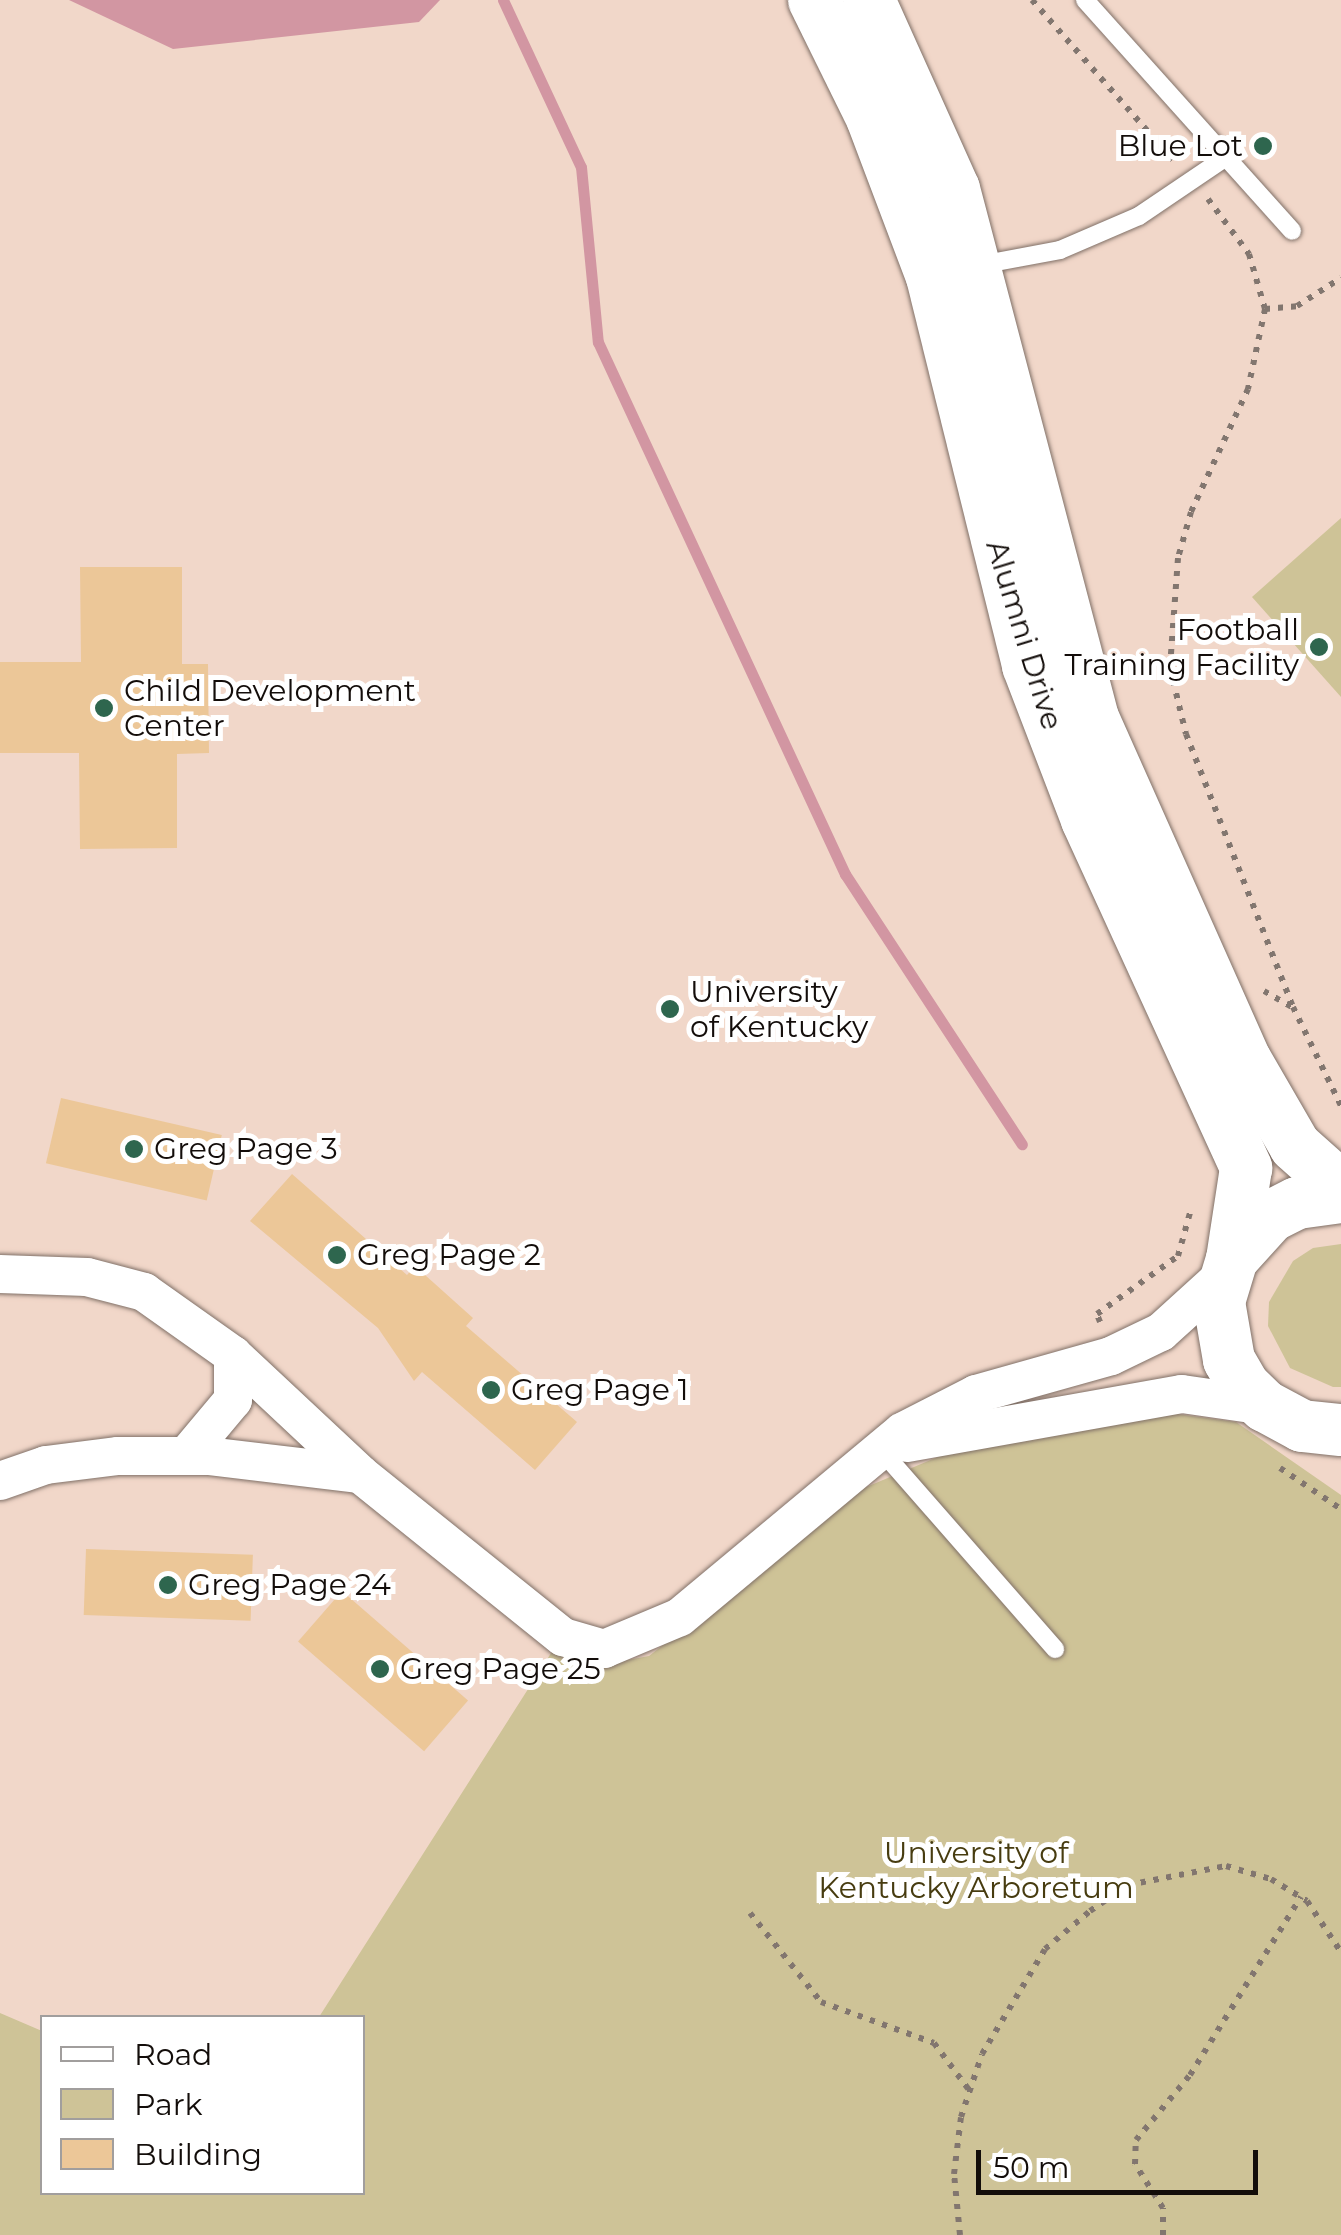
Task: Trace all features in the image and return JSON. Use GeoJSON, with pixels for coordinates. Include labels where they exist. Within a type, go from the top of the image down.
{"type":"FeatureCollection","features":[{"type":"Feature","properties":{"kind":"main road","name":"Alumni Drive"},"geometry":{"type":"LineString","coordinates":[[814,0],[953,272],[1093,718],[1246,1061],[1295,1146],[1341,1186]]}},
{"type":"Feature","properties":{"kind":"main road","name":"Alumni Drive"},"geometry":{"type":"LineString","coordinates":[[869,0],[954,190],[953,272],[1028,666],[1087,820],[1246,1168],[1220,1317],[1229,1360],[1304,1436]]}},
{"type":"Feature","properties":{"kind":"main road"},"geometry":{"type":"LineString","coordinates":[[1229,1266],[1271,1216],[1297,1202],[1341,1197]]}},
{"type":"Feature","properties":{"kind":"street"},"geometry":{"type":"LineString","coordinates":[[0,1274],[87,1277],[144,1292],[233,1355],[360,1474],[563,1637],[604,1649],[680,1617],[880,1448],[976,1394],[1098,1360],[1160,1332],[1229,1266]]}},
{"type":"Feature","properties":{"kind":"street"},"geometry":{"type":"LineString","coordinates":[[186,1456],[234,1400],[233,1355]]}},
{"type":"Feature","properties":{"kind":"street"},"geometry":{"type":"LineString","coordinates":[[880,1448],[1182,1394],[1304,1436]]}},
{"type":"Feature","properties":{"kind":"street"},"geometry":{"type":"LineString","coordinates":[[0,1482],[46,1465],[186,1456],[360,1474]]}},
{"type":"Feature","properties":{"kind":"lane"},"geometry":{"type":"LineString","coordinates":[[1086,0],[1292,231]]}},
{"type":"Feature","properties":{"kind":"lane"},"geometry":{"type":"LineString","coordinates":[[953,272],[1060,250],[1139,216],[1226,157]]}},
{"type":"Feature","properties":{"kind":"lane"},"geometry":{"type":"LineString","coordinates":[[880,1448],[1055,1649]]}},
{"type":"Feature","properties":{"kind":"path"},"geometry":{"type":"LineString","coordinates":[[1032,0],[1141,123]]}},
{"type":"Feature","properties":{"kind":"path"},"geometry":{"type":"LineString","coordinates":[[1230,224],[1261,281],[1265,309],[1248,389],[1191,512],[1178,558],[1170,668],[1186,734],[1293,1008],[1341,1106]]}},
{"type":"Feature","properties":{"kind":"path"},"geometry":{"type":"LineString","coordinates":[[1265,309],[1297,306],[1341,278]]}},
{"type":"Feature","properties":{"kind":"path"},"geometry":{"type":"LineString","coordinates":[[1105,1337],[1097,1314],[1178,1256],[1194,1197]]}},
{"type":"Feature","properties":{"kind":"path"},"geometry":{"type":"LineString","coordinates":[[1304,1436],[1341,1508]]}},
{"type":"Feature","properties":{"kind":"path"},"geometry":{"type":"LineString","coordinates":[[960,2235],[954,2174],[970,2091],[1009,2002],[1045,1948],[1128,1885],[1226,1866],[1271,1879],[1301,1896],[1341,1952]]}},
{"type":"Feature","properties":{"kind":"path"},"geometry":{"type":"LineString","coordinates":[[1163,2235],[1163,2208],[1136,2164],[1136,2140],[1190,2076],[1301,1896]]}},
{"type":"Feature","properties":{"kind":"path"},"geometry":{"type":"LineString","coordinates":[[750,1913],[821,2002],[934,2043],[970,2091]]}},
{"type":"Feature","properties":{"kind":"shaded area","name":"University of Kentucky"},"geometry":{"type":"Polygon","coordinates":[[[0,0],[1341,0],[1341,2235],[0,2235],[0,0]]]}},
{"type":"Feature","properties":{"kind":"shaded area"},"geometry":{"type":"Polygon","coordinates":[[[69,0],[440,0],[419,22],[173,49],[69,0]]]}},
{"type":"Feature","properties":{"kind":"green space","name":"Football Training Facility"},"geometry":{"type":"Polygon","coordinates":[[[1341,518],[1341,697],[1252,597],[1341,518]]]}},
{"type":"Feature","properties":{"kind":"green space"},"geometry":{"type":"Polygon","coordinates":[[[1341,1244],[1341,1387],[1333,1387],[1290,1368],[1268,1326],[1269,1302],[1293,1261],[1313,1248],[1341,1244]]]}},
{"type":"Feature","properties":{"kind":"green space","name":"University of Kentucky Arboretum"},"geometry":{"type":"Polygon","coordinates":[[[1177,1414],[1236,1422],[1341,1495],[1341,2235],[0,2235],[0,2013],[40,2030],[40,2195],[365,2195],[365,2015],[320,2015],[553,1650],[611,1663],[649,1656],[864,1488],[959,1448],[1177,1414]]]}},
{"type":"Feature","properties":{"kind":"building","name":"Child Development Center"},"geometry":{"type":"Polygon","coordinates":[[[80,567],[182,567],[182,664],[208,664],[209,753],[177,754],[177,848],[80,849],[79,753],[0,753],[0,662],[81,662],[80,567]]]}},
{"type":"Feature","properties":{"kind":"building","name":"Greg Page 3"},"geometry":{"type":"Polygon","coordinates":[[[61,1098],[222,1135],[207,1200],[46,1163],[61,1098]]]}},
{"type":"Feature","properties":{"kind":"building"},"geometry":{"type":"Polygon","coordinates":[[[292,1174],[407,1275],[415,1266],[473,1318],[466,1326],[577,1422],[535,1470],[422,1372],[414,1381],[378,1328],[250,1221],[292,1174]]]}},
{"type":"Feature","properties":{"kind":"building","name":"Greg Page 24"},"geometry":{"type":"Polygon","coordinates":[[[86,1549],[253,1555],[251,1621],[84,1615],[86,1549]]]}},
{"type":"Feature","properties":{"kind":"building","name":"Greg Page 25"},"geometry":{"type":"Polygon","coordinates":[[[342,1591],[468,1701],[424,1751],[298,1642],[342,1591]]]}},
{"type":"Feature","properties":{"kind":"waterway"},"geometry":{"type":"LineString","coordinates":[[503,0],[581,167],[598,342],[845,874],[1022,1144]]}},
{"type":"Feature","properties":{"kind":"place","name":"Blue Lot"},"geometry":{"type":"Point","coordinates":[1263,146]}},
{"type":"Feature","properties":{"kind":"place","name":"Football Training Facility"},"geometry":{"type":"Point","coordinates":[1319,647]}},
{"type":"Feature","properties":{"kind":"place","name":"Child Development Center"},"geometry":{"type":"Point","coordinates":[104,708]}},
{"type":"Feature","properties":{"kind":"place","name":"University of Kentucky"},"geometry":{"type":"Point","coordinates":[670,1009]}},
{"type":"Feature","properties":{"kind":"place","name":"Greg Page 3"},"geometry":{"type":"Point","coordinates":[134,1149]}},
{"type":"Feature","properties":{"kind":"place","name":"Greg Page 2"},"geometry":{"type":"Point","coordinates":[337,1255]}},
{"type":"Feature","properties":{"kind":"place","name":"Greg Page 1"},"geometry":{"type":"Point","coordinates":[491,1390]}},
{"type":"Feature","properties":{"kind":"place","name":"Greg Page 24"},"geometry":{"type":"Point","coordinates":[168,1585]}},
{"type":"Feature","properties":{"kind":"place","name":"Greg Page 25"},"geometry":{"type":"Point","coordinates":[380,1669]}}]}
